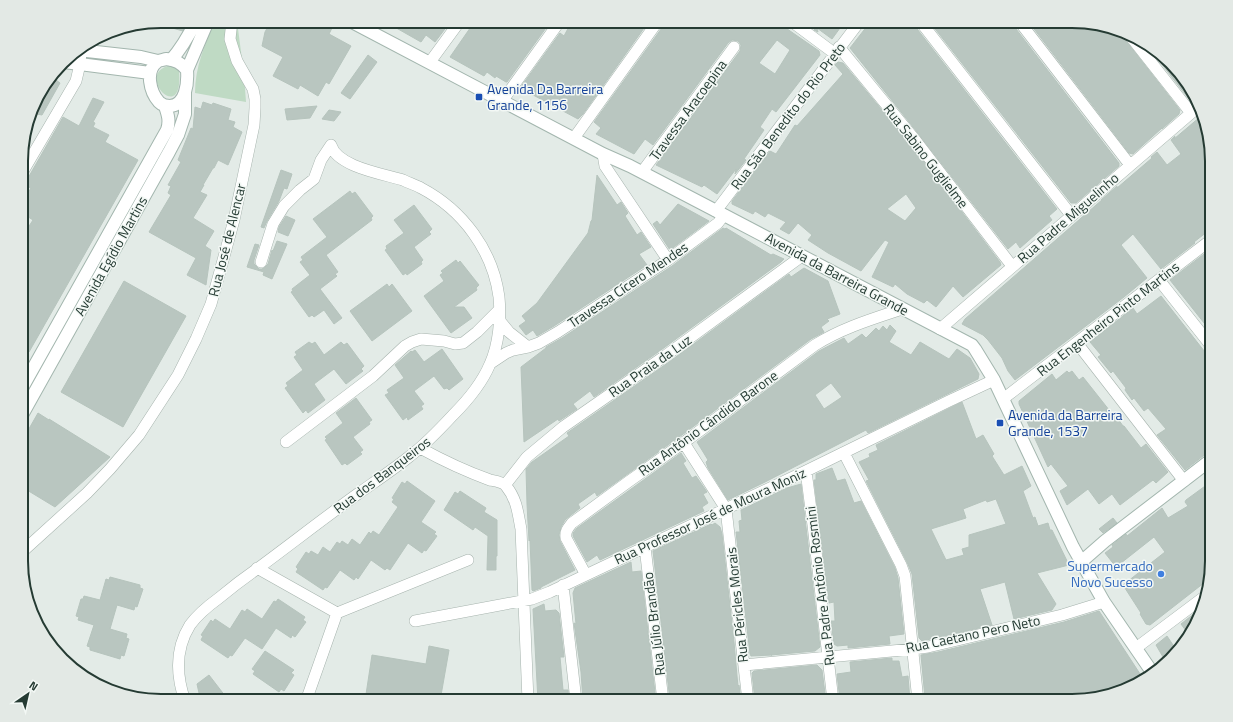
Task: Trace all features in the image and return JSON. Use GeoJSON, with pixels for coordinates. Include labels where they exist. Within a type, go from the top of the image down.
{"type":"FeatureCollection","features":[{"type":"Feature","properties":{"kind":"main road"},"geometry":{"type":"LineString","coordinates":[[172,60],[181,49],[193,28]]}},
{"type":"Feature","properties":{"kind":"main road"},"geometry":{"type":"LineString","coordinates":[[158,61],[153,66],[150,73],[152,90],[159,102],[165,106],[172,106],[181,100],[185,92],[187,85],[187,70],[205,28]]}},
{"type":"Feature","properties":{"kind":"main road","name":"Avenida da Barreira Grande"},"geometry":{"type":"LineString","coordinates":[[370,28],[430,62],[603,154],[642,172],[972,345],[1004,399],[1081,562],[1104,602],[1150,669]]}},
{"type":"Feature","properties":{"kind":"main road"},"geometry":{"type":"LineString","coordinates":[[86,51],[141,57],[158,61],[166,59],[178,61],[187,70]]}},
{"type":"Feature","properties":{"kind":"main road"},"geometry":{"type":"LineString","coordinates":[[71,63],[150,73]]}},
{"type":"Feature","properties":{"kind":"main road","name":"Avenida Egídio Martins"},"geometry":{"type":"LineString","coordinates":[[28,405],[178,135],[184,114],[185,92]]}},
{"type":"Feature","properties":{"kind":"main road","name":"Avenida Egídio Martins"},"geometry":{"type":"LineString","coordinates":[[28,377],[167,130],[169,118],[165,106]]}},
{"type":"Feature","properties":{"kind":"main road"},"geometry":{"type":"LineString","coordinates":[[1081,562],[1105,541],[1205,464]]}},
{"type":"Feature","properties":{"kind":"street","name":"Rua José de Alencar"},"geometry":{"type":"LineString","coordinates":[[28,546],[86,493],[132,444],[178,375],[211,304],[234,220],[254,125],[255,99],[253,89],[237,61],[230,39],[231,28]]}},
{"type":"Feature","properties":{"kind":"street"},"geometry":{"type":"LineString","coordinates":[[430,62],[455,28]]}},
{"type":"Feature","properties":{"kind":"street"},"geometry":{"type":"LineString","coordinates":[[503,100],[555,28]]}},
{"type":"Feature","properties":{"kind":"street"},"geometry":{"type":"LineString","coordinates":[[574,138],[653,28]]}},
{"type":"Feature","properties":{"kind":"street","name":"Rua Sabino Guglielme"},"geometry":{"type":"LineString","coordinates":[[802,28],[837,50],[916,141],[1012,266]]}},
{"type":"Feature","properties":{"kind":"street","name":"Rua São Benedito do Rio Preto"},"geometry":{"type":"LineString","coordinates":[[720,213],[854,28]]}},
{"type":"Feature","properties":{"kind":"street"},"geometry":{"type":"LineString","coordinates":[[925,28],[1071,215]]}},
{"type":"Feature","properties":{"kind":"street"},"geometry":{"type":"LineString","coordinates":[[1024,28],[1130,165]]}},
{"type":"Feature","properties":{"kind":"street"},"geometry":{"type":"LineString","coordinates":[[1138,46],[1194,111]]}},
{"type":"Feature","properties":{"kind":"street","name":"Travessa Aracoepina"},"geometry":{"type":"LineString","coordinates":[[642,172],[734,47]]}},
{"type":"Feature","properties":{"kind":"street"},"geometry":{"type":"LineString","coordinates":[[28,163],[76,81],[80,64],[80,56]]}},
{"type":"Feature","properties":{"kind":"street","name":"Rua Padre Miguelinho"},"geometry":{"type":"LineString","coordinates":[[940,328],[1194,111]]}},
{"type":"Feature","properties":{"kind":"street","name":"Rua dos Banqueiros"},"geometry":{"type":"LineString","coordinates":[[182,694],[178,669],[180,646],[190,625],[199,613],[257,568],[411,456],[438,432],[467,401],[477,386],[491,363],[498,334],[500,315],[499,298],[494,274],[475,235],[466,224],[435,196],[403,180],[368,170],[348,162],[335,153],[331,148],[331,145],[321,160],[314,179],[284,206],[274,224],[261,262]]}},
{"type":"Feature","properties":{"kind":"street"},"geometry":{"type":"LineString","coordinates":[[603,154],[605,166],[668,260]]}},
{"type":"Feature","properties":{"kind":"street","name":"Travessa Cícero Mendes"},"geometry":{"type":"LineString","coordinates":[[491,363],[506,353],[539,343],[558,332],[668,260],[718,223],[720,213]]}},
{"type":"Feature","properties":{"kind":"street","name":"Rua Engenheiro Pinto Martins"},"geometry":{"type":"LineString","coordinates":[[1004,399],[1205,244]]}},
{"type":"Feature","properties":{"kind":"street","name":"Rua Praia da Luz"},"geometry":{"type":"LineString","coordinates":[[505,484],[527,457],[563,427],[665,356],[802,256]]}},
{"type":"Feature","properties":{"kind":"street"},"geometry":{"type":"LineString","coordinates":[[1159,280],[1205,337]]}},
{"type":"Feature","properties":{"kind":"street","name":"Rua Antônio Cândido Barone"},"geometry":{"type":"LineString","coordinates":[[586,575],[566,538],[567,529],[572,523],[684,443],[828,336],[902,309]]}},
{"type":"Feature","properties":{"kind":"street"},"geometry":{"type":"LineString","coordinates":[[286,442],[374,376],[405,346],[412,342],[421,340],[444,341],[455,344],[462,343],[500,315],[509,332],[528,347]]}},
{"type":"Feature","properties":{"kind":"street"},"geometry":{"type":"LineString","coordinates":[[1077,343],[1184,480]]}},
{"type":"Feature","properties":{"kind":"street","name":"Rua Professor José de Moura Moniz"},"geometry":{"type":"LineString","coordinates":[[415,621],[532,599],[563,586],[726,509],[844,453],[949,400],[994,380]]}},
{"type":"Feature","properties":{"kind":"street"},"geometry":{"type":"LineString","coordinates":[[28,392],[34,395]]}},
{"type":"Feature","properties":{"kind":"street"},"geometry":{"type":"LineString","coordinates":[[684,443],[726,509]]}},
{"type":"Feature","properties":{"kind":"street"},"geometry":{"type":"LineString","coordinates":[[420,448],[474,474],[505,484],[513,497],[517,508],[521,530],[528,694]]}},
{"type":"Feature","properties":{"kind":"street"},"geometry":{"type":"LineString","coordinates":[[844,453],[901,564],[905,576],[917,694]]}},
{"type":"Feature","properties":{"kind":"street","name":"Rua Padre Antônio Rosmini"},"geometry":{"type":"LineString","coordinates":[[806,471],[832,694]]}},
{"type":"Feature","properties":{"kind":"street","name":"Rua Péricles Morais"},"geometry":{"type":"LineString","coordinates":[[726,509],[747,694]]}},
{"type":"Feature","properties":{"kind":"street","name":"Rua Júlio Brandão"},"geometry":{"type":"LineString","coordinates":[[645,547],[662,694]]}},
{"type":"Feature","properties":{"kind":"street"},"geometry":{"type":"LineString","coordinates":[[308,694],[337,613],[468,560]]}},
{"type":"Feature","properties":{"kind":"street"},"geometry":{"type":"LineString","coordinates":[[257,568],[337,613]]}},
{"type":"Feature","properties":{"kind":"street"},"geometry":{"type":"LineString","coordinates":[[563,586],[575,694]]}},
{"type":"Feature","properties":{"kind":"street"},"geometry":{"type":"LineString","coordinates":[[1136,648],[1199,600]]}},
{"type":"Feature","properties":{"kind":"street","name":"Rua Caetano Pero Neto"},"geometry":{"type":"LineString","coordinates":[[744,665],[913,649],[936,645],[1062,615],[1104,602]]}},
{"type":"Feature","properties":{"kind":"green space"},"geometry":{"type":"Polygon","coordinates":[[[212,28],[238,28],[246,102],[195,93],[195,83],[204,47],[212,28]]]}},
{"type":"Feature","properties":{"kind":"green space"},"geometry":{"type":"Polygon","coordinates":[[[168,66],[174,67],[179,71],[179,87],[175,95],[169,96],[163,93],[158,86],[156,78],[159,71],[168,66]]]}},
{"type":"Feature","properties":{"kind":"building"},"geometry":{"type":"Polygon","coordinates":[[[172,28],[184,28],[183,31],[172,28]]]}},
{"type":"Feature","properties":{"kind":"building"},"geometry":{"type":"Polygon","coordinates":[[[267,28],[332,28],[329,34],[351,46],[329,84],[326,82],[318,96],[300,85],[298,89],[273,76],[283,57],[262,46],[267,28]]]}},
{"type":"Feature","properties":{"kind":"building"},"geometry":{"type":"Polygon","coordinates":[[[396,28],[446,28],[435,42],[426,35],[421,42],[396,28]]]}},
{"type":"Feature","properties":{"kind":"building"},"geometry":{"type":"Polygon","coordinates":[[[470,28],[546,28],[507,82],[496,76],[495,78],[487,72],[484,76],[450,57],[470,28]]]}},
{"type":"Feature","properties":{"kind":"building"},"geometry":{"type":"Polygon","coordinates":[[[568,28],[644,28],[578,119],[520,88],[560,33],[564,36],[568,28]]]}},
{"type":"Feature","properties":{"kind":"building"},"geometry":{"type":"Polygon","coordinates":[[[662,28],[786,28],[819,51],[820,55],[776,112],[772,109],[760,127],[764,130],[744,159],[746,160],[735,174],[736,169],[717,194],[704,185],[702,187],[656,165],[740,51],[741,45],[738,41],[732,40],[728,43],[653,145],[645,139],[634,154],[596,134],[601,128],[594,122],[662,28]],[[777,40],[759,63],[775,74],[790,50],[777,40]]]}},
{"type":"Feature","properties":{"kind":"building"},"geometry":{"type":"Polygon","coordinates":[[[817,28],[840,28],[832,39],[817,28]]]}},
{"type":"Feature","properties":{"kind":"building"},"geometry":{"type":"Polygon","coordinates":[[[866,28],[916,28],[1057,209],[1049,216],[1052,220],[1020,248],[1016,242],[1008,249],[850,48],[866,28]]]}},
{"type":"Feature","properties":{"kind":"building"},"geometry":{"type":"Polygon","coordinates":[[[934,28],[1015,28],[1119,163],[1119,166],[1076,203],[1071,203],[934,28]]]}},
{"type":"Feature","properties":{"kind":"building"},"geometry":{"type":"Polygon","coordinates":[[[1033,28],[1089,29],[1125,39],[1180,110],[1179,114],[1133,154],[1129,153],[1033,28]]]}},
{"type":"Feature","properties":{"kind":"building"},"geometry":{"type":"Polygon","coordinates":[[[368,55],[377,62],[350,99],[341,93],[368,55]]]}},
{"type":"Feature","properties":{"kind":"building"},"geometry":{"type":"Polygon","coordinates":[[[1158,60],[1172,73],[1183,87],[1191,101],[1158,60]]]}},
{"type":"Feature","properties":{"kind":"building"},"geometry":{"type":"Polygon","coordinates":[[[838,62],[843,63],[911,145],[1000,262],[1001,265],[963,297],[953,286],[936,307],[927,300],[924,303],[907,294],[895,284],[893,287],[872,277],[889,242],[885,240],[861,271],[808,240],[812,235],[798,223],[789,234],[780,229],[786,222],[768,213],[765,217],[755,211],[753,214],[732,204],[732,201],[770,151],[776,154],[795,125],[797,126],[843,74],[835,65],[838,62]],[[906,194],[887,209],[905,221],[916,208],[906,194]]]}},
{"type":"Feature","properties":{"kind":"building"},"geometry":{"type":"Polygon","coordinates":[[[56,80],[60,83],[42,115],[36,114],[50,87],[56,80]]]}},
{"type":"Feature","properties":{"kind":"building"},"geometry":{"type":"Polygon","coordinates":[[[93,98],[104,102],[93,122],[95,123],[93,127],[109,135],[105,142],[138,160],[29,352],[28,228],[33,220],[28,217],[28,193],[31,188],[28,187],[28,178],[63,117],[79,126],[93,98]]]}},
{"type":"Feature","properties":{"kind":"building"},"geometry":{"type":"Polygon","coordinates":[[[203,102],[212,105],[213,103],[231,109],[228,120],[235,122],[233,127],[242,132],[228,165],[218,160],[203,185],[200,192],[207,195],[193,218],[214,231],[205,246],[211,250],[206,285],[187,275],[196,258],[149,232],[171,195],[168,193],[171,186],[168,185],[181,162],[178,160],[191,128],[193,129],[195,107],[201,109],[203,102]]]}},
{"type":"Feature","properties":{"kind":"building"},"geometry":{"type":"Polygon","coordinates":[[[317,106],[310,118],[287,120],[285,109],[317,106]]]}},
{"type":"Feature","properties":{"kind":"building"},"geometry":{"type":"Polygon","coordinates":[[[329,110],[341,112],[334,121],[322,119],[329,110]]]}},
{"type":"Feature","properties":{"kind":"building"},"geometry":{"type":"Polygon","coordinates":[[[1198,119],[1205,152],[1205,233],[1161,269],[1133,234],[1121,245],[1147,278],[1015,380],[1008,371],[1002,358],[988,340],[983,335],[962,324],[965,319],[1117,186],[1117,188],[1152,158],[1151,157],[1157,152],[1167,165],[1181,154],[1171,140],[1175,136],[1174,139],[1198,119]]]}},
{"type":"Feature","properties":{"kind":"building"},"geometry":{"type":"Polygon","coordinates":[[[281,170],[292,174],[287,189],[284,188],[279,201],[264,228],[261,227],[281,170]]]}},
{"type":"Feature","properties":{"kind":"building"},"geometry":{"type":"Polygon","coordinates":[[[597,175],[617,205],[621,202],[628,213],[625,216],[637,235],[641,232],[651,247],[639,254],[647,265],[537,336],[533,330],[526,335],[519,326],[526,321],[522,316],[537,303],[588,233],[592,220],[597,175]]]}},
{"type":"Feature","properties":{"kind":"building"},"geometry":{"type":"Polygon","coordinates":[[[350,191],[352,194],[355,192],[373,216],[371,218],[372,220],[326,255],[338,272],[335,274],[337,276],[320,289],[342,318],[334,324],[324,310],[314,317],[312,315],[309,317],[291,292],[293,291],[292,289],[310,275],[300,262],[303,260],[301,257],[327,237],[313,219],[350,191]]]}},
{"type":"Feature","properties":{"kind":"building"},"geometry":{"type":"Polygon","coordinates":[[[678,204],[709,221],[670,250],[653,224],[657,221],[660,225],[678,204]]]}},
{"type":"Feature","properties":{"kind":"building"},"geometry":{"type":"Polygon","coordinates":[[[414,205],[432,229],[429,232],[431,234],[414,247],[423,260],[421,262],[422,264],[407,275],[406,273],[403,275],[385,250],[387,249],[386,246],[404,233],[394,220],[414,205]]]}},
{"type":"Feature","properties":{"kind":"building"},"geometry":{"type":"Polygon","coordinates":[[[286,216],[295,220],[288,236],[278,232],[279,227],[286,216]]]}},
{"type":"Feature","properties":{"kind":"building"},"geometry":{"type":"Polygon","coordinates":[[[723,228],[726,228],[771,255],[773,254],[784,259],[661,350],[594,397],[590,391],[573,404],[577,409],[559,421],[558,419],[524,442],[521,367],[546,347],[672,266],[723,228]]]}},
{"type":"Feature","properties":{"kind":"building"},"geometry":{"type":"Polygon","coordinates":[[[277,241],[287,244],[272,279],[263,275],[264,272],[247,267],[255,244],[259,245],[254,264],[259,269],[262,269],[268,264],[272,250],[273,251],[277,241]]]}},
{"type":"Feature","properties":{"kind":"building"},"geometry":{"type":"Polygon","coordinates":[[[1204,254],[1205,324],[1170,280],[1204,254]]]}},
{"type":"Feature","properties":{"kind":"building"},"geometry":{"type":"Polygon","coordinates":[[[456,260],[458,263],[460,261],[479,285],[476,288],[477,290],[454,307],[464,307],[472,318],[451,333],[424,296],[444,281],[440,275],[443,273],[441,271],[456,260]]]}},
{"type":"Feature","properties":{"kind":"building"},"geometry":{"type":"Polygon","coordinates":[[[804,268],[828,281],[840,314],[827,319],[829,321],[821,327],[824,332],[811,339],[597,496],[595,492],[578,504],[580,508],[565,520],[559,535],[560,541],[575,570],[533,591],[526,469],[532,462],[569,436],[567,433],[669,362],[789,274],[791,277],[804,268]]]}},
{"type":"Feature","properties":{"kind":"building"},"geometry":{"type":"Polygon","coordinates":[[[124,281],[186,316],[123,427],[61,392],[124,281]]]}},
{"type":"Feature","properties":{"kind":"building"},"geometry":{"type":"Polygon","coordinates":[[[387,284],[389,287],[392,284],[412,311],[372,341],[350,311],[387,284]]]}},
{"type":"Feature","properties":{"kind":"building"},"geometry":{"type":"Polygon","coordinates":[[[1161,296],[1205,352],[1205,454],[1185,470],[1157,435],[1166,429],[1148,408],[1144,411],[1134,398],[1132,400],[1125,390],[1126,388],[1113,371],[1111,373],[1098,357],[1101,355],[1090,342],[1133,308],[1137,314],[1161,296]]]}},
{"type":"Feature","properties":{"kind":"building"},"geometry":{"type":"Polygon","coordinates":[[[890,325],[896,331],[889,342],[911,355],[920,342],[949,359],[957,349],[970,358],[979,374],[978,379],[868,433],[866,430],[728,500],[708,468],[706,462],[708,460],[697,442],[819,351],[844,338],[848,344],[862,334],[866,338],[876,328],[879,331],[883,326],[887,330],[890,325]],[[831,383],[815,395],[824,409],[842,397],[831,383]]]}},
{"type":"Feature","properties":{"kind":"building"},"geometry":{"type":"Polygon","coordinates":[[[309,342],[312,344],[315,342],[324,355],[341,342],[344,345],[347,343],[364,366],[361,369],[363,371],[346,384],[334,369],[314,384],[325,400],[308,413],[306,410],[303,413],[285,388],[288,386],[286,383],[303,370],[294,357],[297,355],[295,352],[309,342]]]}},
{"type":"Feature","properties":{"kind":"building"},"geometry":{"type":"Polygon","coordinates":[[[442,349],[463,379],[449,390],[447,388],[444,389],[434,376],[414,391],[424,404],[421,406],[423,409],[408,420],[407,417],[403,420],[385,395],[389,393],[387,390],[404,378],[395,365],[411,351],[412,352],[415,350],[424,362],[442,349]]]}},
{"type":"Feature","properties":{"kind":"building"},"geometry":{"type":"Polygon","coordinates":[[[1067,371],[1069,373],[1072,371],[1079,380],[1083,377],[1141,448],[1146,444],[1168,472],[1156,483],[1153,480],[1120,505],[1112,494],[1099,504],[1088,489],[1067,505],[1060,491],[1068,486],[1051,464],[1048,467],[1019,404],[1019,401],[1052,374],[1056,380],[1067,371]]]}},
{"type":"Feature","properties":{"kind":"building"},"geometry":{"type":"Polygon","coordinates":[[[356,398],[372,420],[369,422],[370,424],[353,437],[363,450],[360,452],[362,454],[347,465],[345,463],[342,465],[325,440],[327,439],[325,437],[343,423],[336,413],[356,398]]]}},
{"type":"Feature","properties":{"kind":"building"},"geometry":{"type":"Polygon","coordinates":[[[962,402],[976,439],[983,435],[994,454],[992,456],[1004,475],[1022,466],[1031,486],[1023,491],[1033,518],[1035,517],[1038,526],[1048,523],[1050,530],[1052,530],[1069,565],[1037,573],[1056,604],[1052,610],[1014,619],[1005,582],[980,589],[992,625],[922,641],[919,638],[912,574],[866,481],[869,480],[859,462],[870,457],[869,454],[878,450],[876,445],[962,402]],[[996,499],[987,502],[986,500],[963,509],[966,518],[931,529],[946,560],[964,555],[962,549],[969,547],[969,535],[1006,524],[996,499]]]}},
{"type":"Feature","properties":{"kind":"building"},"geometry":{"type":"Polygon","coordinates":[[[38,413],[110,457],[55,507],[28,491],[28,430],[38,413]]]}},
{"type":"Feature","properties":{"kind":"building"},"geometry":{"type":"Polygon","coordinates":[[[681,453],[686,461],[683,463],[692,478],[696,476],[707,492],[703,494],[708,503],[702,507],[704,511],[600,560],[597,555],[587,562],[573,536],[573,533],[577,528],[681,453]]]}},
{"type":"Feature","properties":{"kind":"building"},"geometry":{"type":"Polygon","coordinates":[[[832,468],[837,481],[845,479],[854,503],[861,501],[895,568],[898,578],[904,634],[889,636],[890,644],[848,648],[848,645],[837,646],[834,644],[831,621],[835,621],[834,602],[829,603],[814,480],[816,480],[816,474],[832,468]]]}},
{"type":"Feature","properties":{"kind":"building"},"geometry":{"type":"Polygon","coordinates":[[[407,481],[435,501],[421,522],[436,532],[434,534],[437,536],[426,551],[424,550],[422,553],[408,543],[390,570],[387,568],[385,570],[371,560],[358,579],[356,577],[354,580],[340,570],[327,588],[325,587],[323,590],[296,572],[298,569],[296,567],[306,552],[309,554],[311,551],[318,555],[323,547],[330,552],[337,542],[340,544],[342,541],[348,545],[352,539],[360,545],[369,532],[371,534],[373,531],[379,535],[398,507],[392,502],[394,499],[392,498],[402,482],[405,484],[407,481]]]}},
{"type":"Feature","properties":{"kind":"building"},"geometry":{"type":"Polygon","coordinates":[[[801,484],[820,647],[815,651],[751,656],[736,532],[740,532],[739,521],[742,520],[741,510],[787,488],[801,484]]]}},
{"type":"Feature","properties":{"kind":"building"},"geometry":{"type":"Polygon","coordinates":[[[1205,486],[1205,570],[1203,584],[1150,625],[1146,624],[1140,614],[1141,613],[1123,585],[1165,552],[1154,537],[1116,567],[1105,553],[1113,547],[1112,545],[1126,534],[1127,536],[1162,508],[1168,518],[1188,506],[1185,502],[1205,486]]]}},
{"type":"Feature","properties":{"kind":"building"},"geometry":{"type":"Polygon","coordinates":[[[460,491],[486,508],[484,512],[497,520],[496,570],[487,570],[488,536],[475,527],[473,530],[444,510],[455,492],[458,494],[460,491]]]}},
{"type":"Feature","properties":{"kind":"building"},"geometry":{"type":"Polygon","coordinates":[[[1113,518],[1117,523],[1103,533],[1099,529],[1113,518]]]}},
{"type":"Feature","properties":{"kind":"building"},"geometry":{"type":"Polygon","coordinates":[[[715,523],[720,527],[722,534],[738,686],[739,685],[740,694],[669,694],[653,551],[711,524],[712,525],[715,523]]]}},
{"type":"Feature","properties":{"kind":"building"},"geometry":{"type":"Polygon","coordinates":[[[631,562],[632,572],[641,571],[655,694],[583,694],[574,623],[576,624],[573,593],[575,588],[631,562]]]}},
{"type":"Feature","properties":{"kind":"building"},"geometry":{"type":"Polygon","coordinates":[[[110,577],[140,585],[140,588],[143,589],[137,607],[135,606],[134,610],[117,605],[110,629],[127,634],[126,638],[129,639],[124,656],[121,655],[120,659],[90,650],[90,647],[87,646],[94,625],[78,620],[79,617],[76,616],[81,599],[83,599],[84,596],[100,600],[106,579],[109,580],[110,577]]]}},
{"type":"Feature","properties":{"kind":"building"},"geometry":{"type":"Polygon","coordinates":[[[278,599],[305,617],[303,620],[306,622],[295,637],[292,635],[291,638],[276,628],[262,649],[245,638],[232,656],[230,655],[228,658],[201,640],[203,636],[201,635],[211,620],[213,622],[215,619],[230,629],[242,610],[245,612],[247,609],[262,619],[274,601],[276,602],[278,599]]]}},
{"type":"Feature","properties":{"kind":"building"},"geometry":{"type":"Polygon","coordinates":[[[544,604],[545,611],[556,610],[559,613],[564,657],[560,657],[563,690],[568,690],[568,694],[538,694],[533,609],[544,604]]]}},
{"type":"Feature","properties":{"kind":"building"},"geometry":{"type":"Polygon","coordinates":[[[1099,611],[1141,675],[1115,687],[1081,694],[925,694],[921,655],[1064,622],[1099,611]]]}},
{"type":"Feature","properties":{"kind":"building"},"geometry":{"type":"Polygon","coordinates":[[[1194,614],[1185,630],[1181,624],[1194,614]]]}},
{"type":"Feature","properties":{"kind":"building"},"geometry":{"type":"Polygon","coordinates":[[[1167,636],[1174,646],[1163,657],[1156,645],[1167,636]]]}},
{"type":"Feature","properties":{"kind":"building"},"geometry":{"type":"Polygon","coordinates":[[[429,646],[449,650],[441,694],[366,694],[372,655],[426,664],[429,646]]]}},
{"type":"Feature","properties":{"kind":"building"},"geometry":{"type":"Polygon","coordinates":[[[265,651],[294,670],[291,673],[294,675],[284,691],[281,689],[279,692],[253,674],[255,671],[252,669],[265,651]]]}},
{"type":"Feature","properties":{"kind":"building"},"geometry":{"type":"Polygon","coordinates":[[[892,658],[892,661],[899,661],[902,677],[908,676],[909,694],[839,694],[837,674],[851,672],[850,662],[892,658]]]}},
{"type":"Feature","properties":{"kind":"building"},"geometry":{"type":"Polygon","coordinates":[[[817,665],[822,670],[825,694],[754,694],[752,673],[754,671],[817,665]]]}},
{"type":"Feature","properties":{"kind":"building"},"geometry":{"type":"Polygon","coordinates":[[[209,675],[224,694],[200,694],[197,684],[209,675]]]}},
{"type":"Feature","properties":{"kind":"place","name":"Avenida Da Barreira Grande, 1156"},"geometry":{"type":"Point","coordinates":[479,97]}},
{"type":"Feature","properties":{"kind":"place","name":"Avenida da Barreira Grande, 1537"},"geometry":{"type":"Point","coordinates":[1000,423]}},
{"type":"Feature","properties":{"kind":"place","name":"Supermercado Novo Sucesso"},"geometry":{"type":"Point","coordinates":[1161,574]}}]}
